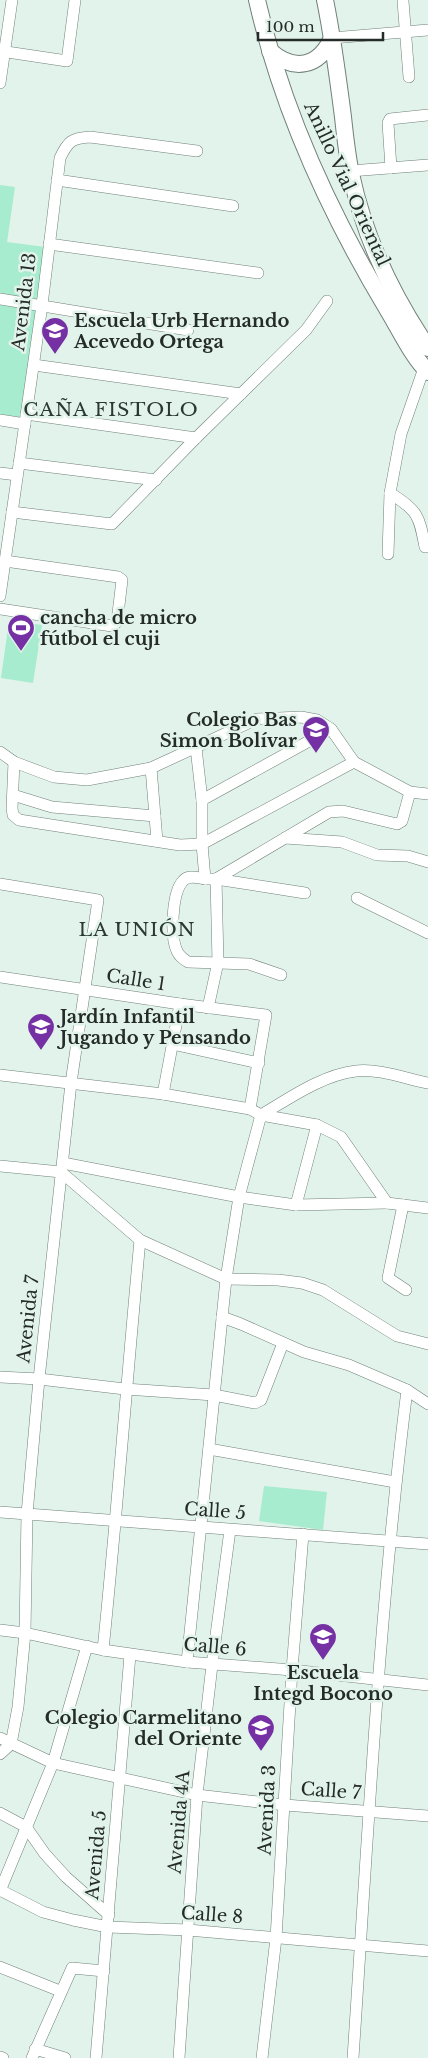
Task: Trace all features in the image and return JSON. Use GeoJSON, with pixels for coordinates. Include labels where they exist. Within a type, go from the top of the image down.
{"type":"FeatureCollection","features":[{"type":"Feature","properties":{"kind":"highway","name":"Anillo Vial Oriental"},"geometry":{"type":"LineString","coordinates":[[257,0],[270,51],[293,122],[344,232],[370,281],[426,370]]}},
{"type":"Feature","properties":{"kind":"highway","name":"Anillo Vial Oriental"},"geometry":{"type":"LineString","coordinates":[[325,0],[350,171],[357,202],[369,238],[384,272],[428,348]]}},
{"type":"Feature","properties":{"kind":"highway"},"geometry":{"type":"LineString","coordinates":[[270,51],[286,62],[305,64],[317,59],[327,50],[332,38]]}},
{"type":"Feature","properties":{"kind":"street"},"geometry":{"type":"LineString","coordinates":[[0,83],[2,51],[12,0]]}},
{"type":"Feature","properties":{"kind":"street"},"geometry":{"type":"LineString","coordinates":[[2,51],[67,61],[76,0]]}},
{"type":"Feature","properties":{"kind":"street"},"geometry":{"type":"LineString","coordinates":[[403,1],[410,77]]}},
{"type":"Feature","properties":{"kind":"street"},"geometry":{"type":"LineString","coordinates":[[332,38],[428,30]]}},
{"type":"Feature","properties":{"kind":"street"},"geometry":{"type":"LineString","coordinates":[[391,168],[388,123],[390,119],[428,115]]}},
{"type":"Feature","properties":{"kind":"street","name":"Avenida 13"},"geometry":{"type":"LineString","coordinates":[[0,596],[1,578],[5,561],[5,526],[12,512],[26,419],[60,158],[66,146],[76,137],[90,137],[197,151]]}},
{"type":"Feature","properties":{"kind":"street"},"geometry":{"type":"LineString","coordinates":[[350,171],[428,165]]}},
{"type":"Feature","properties":{"kind":"street"},"geometry":{"type":"LineString","coordinates":[[57,180],[234,206]]}},
{"type":"Feature","properties":{"kind":"street"},"geometry":{"type":"LineString","coordinates":[[49,244],[258,273]]}},
{"type":"Feature","properties":{"kind":"street"},"geometry":{"type":"LineString","coordinates":[[0,299],[188,330]]}},
{"type":"Feature","properties":{"kind":"street"},"geometry":{"type":"LineString","coordinates":[[12,512],[112,524],[306,330],[327,300]]}},
{"type":"Feature","properties":{"kind":"street"},"geometry":{"type":"LineString","coordinates":[[34,364],[241,394]]}},
{"type":"Feature","properties":{"kind":"street"},"geometry":{"type":"LineString","coordinates":[[388,554],[390,493],[402,434],[426,370]]}},
{"type":"Feature","properties":{"kind":"street"},"geometry":{"type":"LineString","coordinates":[[0,420],[26,419],[196,438]]}},
{"type":"Feature","properties":{"kind":"street"},"geometry":{"type":"LineString","coordinates":[[19,463],[156,480]]}},
{"type":"Feature","properties":{"kind":"street"},"geometry":{"type":"LineString","coordinates":[[0,472],[17,475]]}},
{"type":"Feature","properties":{"kind":"street"},"geometry":{"type":"LineString","coordinates":[[390,493],[407,504],[420,520],[425,546]]}},
{"type":"Feature","properties":{"kind":"street"},"geometry":{"type":"LineString","coordinates":[[0,609],[112,626],[117,622],[122,580],[118,577],[5,561]]}},
{"type":"Feature","properties":{"kind":"street"},"geometry":{"type":"LineString","coordinates":[[1,753],[14,762],[54,777],[87,780],[151,768],[257,719],[301,717],[317,720],[331,729],[354,762],[410,792],[428,794]]}},
{"type":"Feature","properties":{"kind":"street"},"geometry":{"type":"LineString","coordinates":[[202,800],[331,729]]}},
{"type":"Feature","properties":{"kind":"street"},"geometry":{"type":"LineString","coordinates":[[196,748],[202,800],[202,844],[210,879],[218,962],[208,1008]]}},
{"type":"Feature","properties":{"kind":"street"},"geometry":{"type":"LineString","coordinates":[[14,762],[13,815],[19,820],[180,845],[202,844],[354,762]]}},
{"type":"Feature","properties":{"kind":"street"},"geometry":{"type":"LineString","coordinates":[[151,768],[157,841]]}},
{"type":"Feature","properties":{"kind":"street"},"geometry":{"type":"LineString","coordinates":[[210,879],[329,812],[343,811],[397,824],[402,820],[410,792]]}},
{"type":"Feature","properties":{"kind":"street"},"geometry":{"type":"LineString","coordinates":[[13,795],[52,807],[155,816]]}},
{"type":"Feature","properties":{"kind":"street"},"geometry":{"type":"LineString","coordinates":[[285,838],[342,842],[377,854],[408,856],[428,862]]}},
{"type":"Feature","properties":{"kind":"street"},"geometry":{"type":"LineString","coordinates":[[281,975],[249,964],[188,962],[181,958],[176,949],[173,925],[176,896],[183,880],[190,876],[305,892]]}},
{"type":"Feature","properties":{"kind":"street","name":"Avenida 7"},"geometry":{"type":"LineString","coordinates":[[0,884],[98,900],[71,1083],[40,1379],[27,1514],[25,1633],[18,1707],[11,1744]]}},
{"type":"Feature","properties":{"kind":"street"},"geometry":{"type":"LineString","coordinates":[[357,898],[428,933]]}},
{"type":"Feature","properties":{"kind":"street","name":"Calle 1"},"geometry":{"type":"LineString","coordinates":[[0,977],[266,1015],[259,1063]]}},
{"type":"Feature","properties":{"kind":"street"},"geometry":{"type":"LineString","coordinates":[[164,1094],[180,1004]]}},
{"type":"Feature","properties":{"kind":"street"},"geometry":{"type":"LineString","coordinates":[[172,1044],[259,1063],[250,1109]]}},
{"type":"Feature","properties":{"kind":"street"},"geometry":{"type":"LineString","coordinates":[[187,1662],[226,1279],[239,1197],[262,1115],[325,1079],[356,1070],[376,1072],[428,1083]]}},
{"type":"Feature","properties":{"kind":"street"},"geometry":{"type":"LineString","coordinates":[[0,1075],[164,1094],[250,1109],[262,1115],[317,1125],[341,1137],[387,1203]]}},
{"type":"Feature","properties":{"kind":"street"},"geometry":{"type":"LineString","coordinates":[[296,1206],[317,1125]]}},
{"type":"Feature","properties":{"kind":"street"},"geometry":{"type":"LineString","coordinates":[[0,1166],[62,1168],[296,1206],[387,1203],[428,1208]]}},
{"type":"Feature","properties":{"kind":"street"},"geometry":{"type":"LineString","coordinates":[[62,1168],[140,1240],[226,1279],[278,1280],[302,1283],[323,1290],[397,1336],[428,1344]]}},
{"type":"Feature","properties":{"kind":"street"},"geometry":{"type":"LineString","coordinates":[[403,1205],[388,1278],[406,1290]]}},
{"type":"Feature","properties":{"kind":"street"},"geometry":{"type":"LineString","coordinates":[[103,1650],[117,1520],[125,1389],[140,1240]]}},
{"type":"Feature","properties":{"kind":"street"},"geometry":{"type":"LineString","coordinates":[[222,1317],[304,1352],[349,1365],[407,1390],[428,1404]]}},
{"type":"Feature","properties":{"kind":"street"},"geometry":{"type":"LineString","coordinates":[[0,1377],[214,1395],[255,1403],[260,1400],[283,1343]]}},
{"type":"Feature","properties":{"kind":"street"},"geometry":{"type":"LineString","coordinates":[[353,2058],[378,1680],[395,1482],[407,1390]]}},
{"type":"Feature","properties":{"kind":"street"},"geometry":{"type":"LineString","coordinates":[[208,1449],[395,1482]]}},
{"type":"Feature","properties":{"kind":"street","name":"Calle 5"},"geometry":{"type":"LineString","coordinates":[[0,1512],[428,1544]]}},
{"type":"Feature","properties":{"kind":"street","name":"Avenida 4A"},"geometry":{"type":"LineString","coordinates":[[179,2058],[197,1795],[230,1530]]}},
{"type":"Feature","properties":{"kind":"street","name":"Avenida 3"},"geometry":{"type":"LineString","coordinates":[[262,2058],[276,1938],[292,1670],[303,1534]]}},
{"type":"Feature","properties":{"kind":"street","name":"Calle 6"},"geometry":{"type":"LineString","coordinates":[[0,1630],[25,1633],[130,1655],[212,1665],[292,1670],[428,1685]]}},
{"type":"Feature","properties":{"kind":"street"},"geometry":{"type":"LineString","coordinates":[[0,1890],[53,1763],[87,1646]]}},
{"type":"Feature","properties":{"kind":"street","name":"Avenida 5"},"geometry":{"type":"LineString","coordinates":[[96,2058],[130,1655]]}},
{"type":"Feature","properties":{"kind":"street","name":"Calle 7"},"geometry":{"type":"LineString","coordinates":[[0,1738],[53,1763],[197,1795],[285,1805],[428,1816]]}},
{"type":"Feature","properties":{"kind":"street"},"geometry":{"type":"LineString","coordinates":[[0,1754],[11,1744]]}},
{"type":"Feature","properties":{"kind":"street"},"geometry":{"type":"LineString","coordinates":[[0,1813],[26,1827],[45,1854],[108,1921]]}},
{"type":"Feature","properties":{"kind":"street","name":"Calle 8"},"geometry":{"type":"LineString","coordinates":[[0,1890],[43,1912],[72,1920],[108,1921],[428,1951]]}},
{"type":"Feature","properties":{"kind":"street"},"geometry":{"type":"LineString","coordinates":[[0,1967],[60,1991]]}},
{"type":"Feature","properties":{"kind":"street"},"geometry":{"type":"LineString","coordinates":[[65,2058],[33,2054],[72,1968],[104,1971]]}},
{"type":"Feature","properties":{"kind":"green space"},"geometry":{"type":"Polygon","coordinates":[[[0,185],[15,187],[7,242],[45,247],[38,302],[0,297],[0,185]]]}},
{"type":"Feature","properties":{"kind":"green space"},"geometry":{"type":"Polygon","coordinates":[[[0,305],[38,310],[25,418],[0,414],[0,305]]]}},
{"type":"Feature","properties":{"kind":"green space","name":"cancha de micro fútbol el cuji"},"geometry":{"type":"Polygon","coordinates":[[[9,621],[42,625],[33,683],[1,678],[9,621]]]}},
{"type":"Feature","properties":{"kind":"green space"},"geometry":{"type":"Polygon","coordinates":[[[264,1486],[327,1492],[323,1530],[259,1521],[264,1486]]]}},
{"type":"Feature","properties":{"kind":"place","name":"Escuela Urb Hernando Acevedo Ortega"},"geometry":{"type":"Point","coordinates":[55,355]}},
{"type":"Feature","properties":{"kind":"place","name":"cancha de micro fútbol el cuji"},"geometry":{"type":"Point","coordinates":[21,652]}},
{"type":"Feature","properties":{"kind":"place","name":"Colegio Bas Simon Bolívar"},"geometry":{"type":"Point","coordinates":[316,754]}},
{"type":"Feature","properties":{"kind":"place","name":"Jardín Infantil Jugando y Pensando"},"geometry":{"type":"Point","coordinates":[41,1051]}},
{"type":"Feature","properties":{"kind":"place","name":"Escuela Integd Bocono"},"geometry":{"type":"Point","coordinates":[323,1661]}},
{"type":"Feature","properties":{"kind":"place","name":"Colegio Carmelitano del Oriente"},"geometry":{"type":"Point","coordinates":[261,1752]}},
{"type":"Feature","properties":{"kind":"district","name":"CAÑA FISTOLO"},"geometry":{"type":"Point","coordinates":[111,409]}},
{"type":"Feature","properties":{"kind":"district","name":"LA UNIÓN"},"geometry":{"type":"Point","coordinates":[137,929]}}]}
